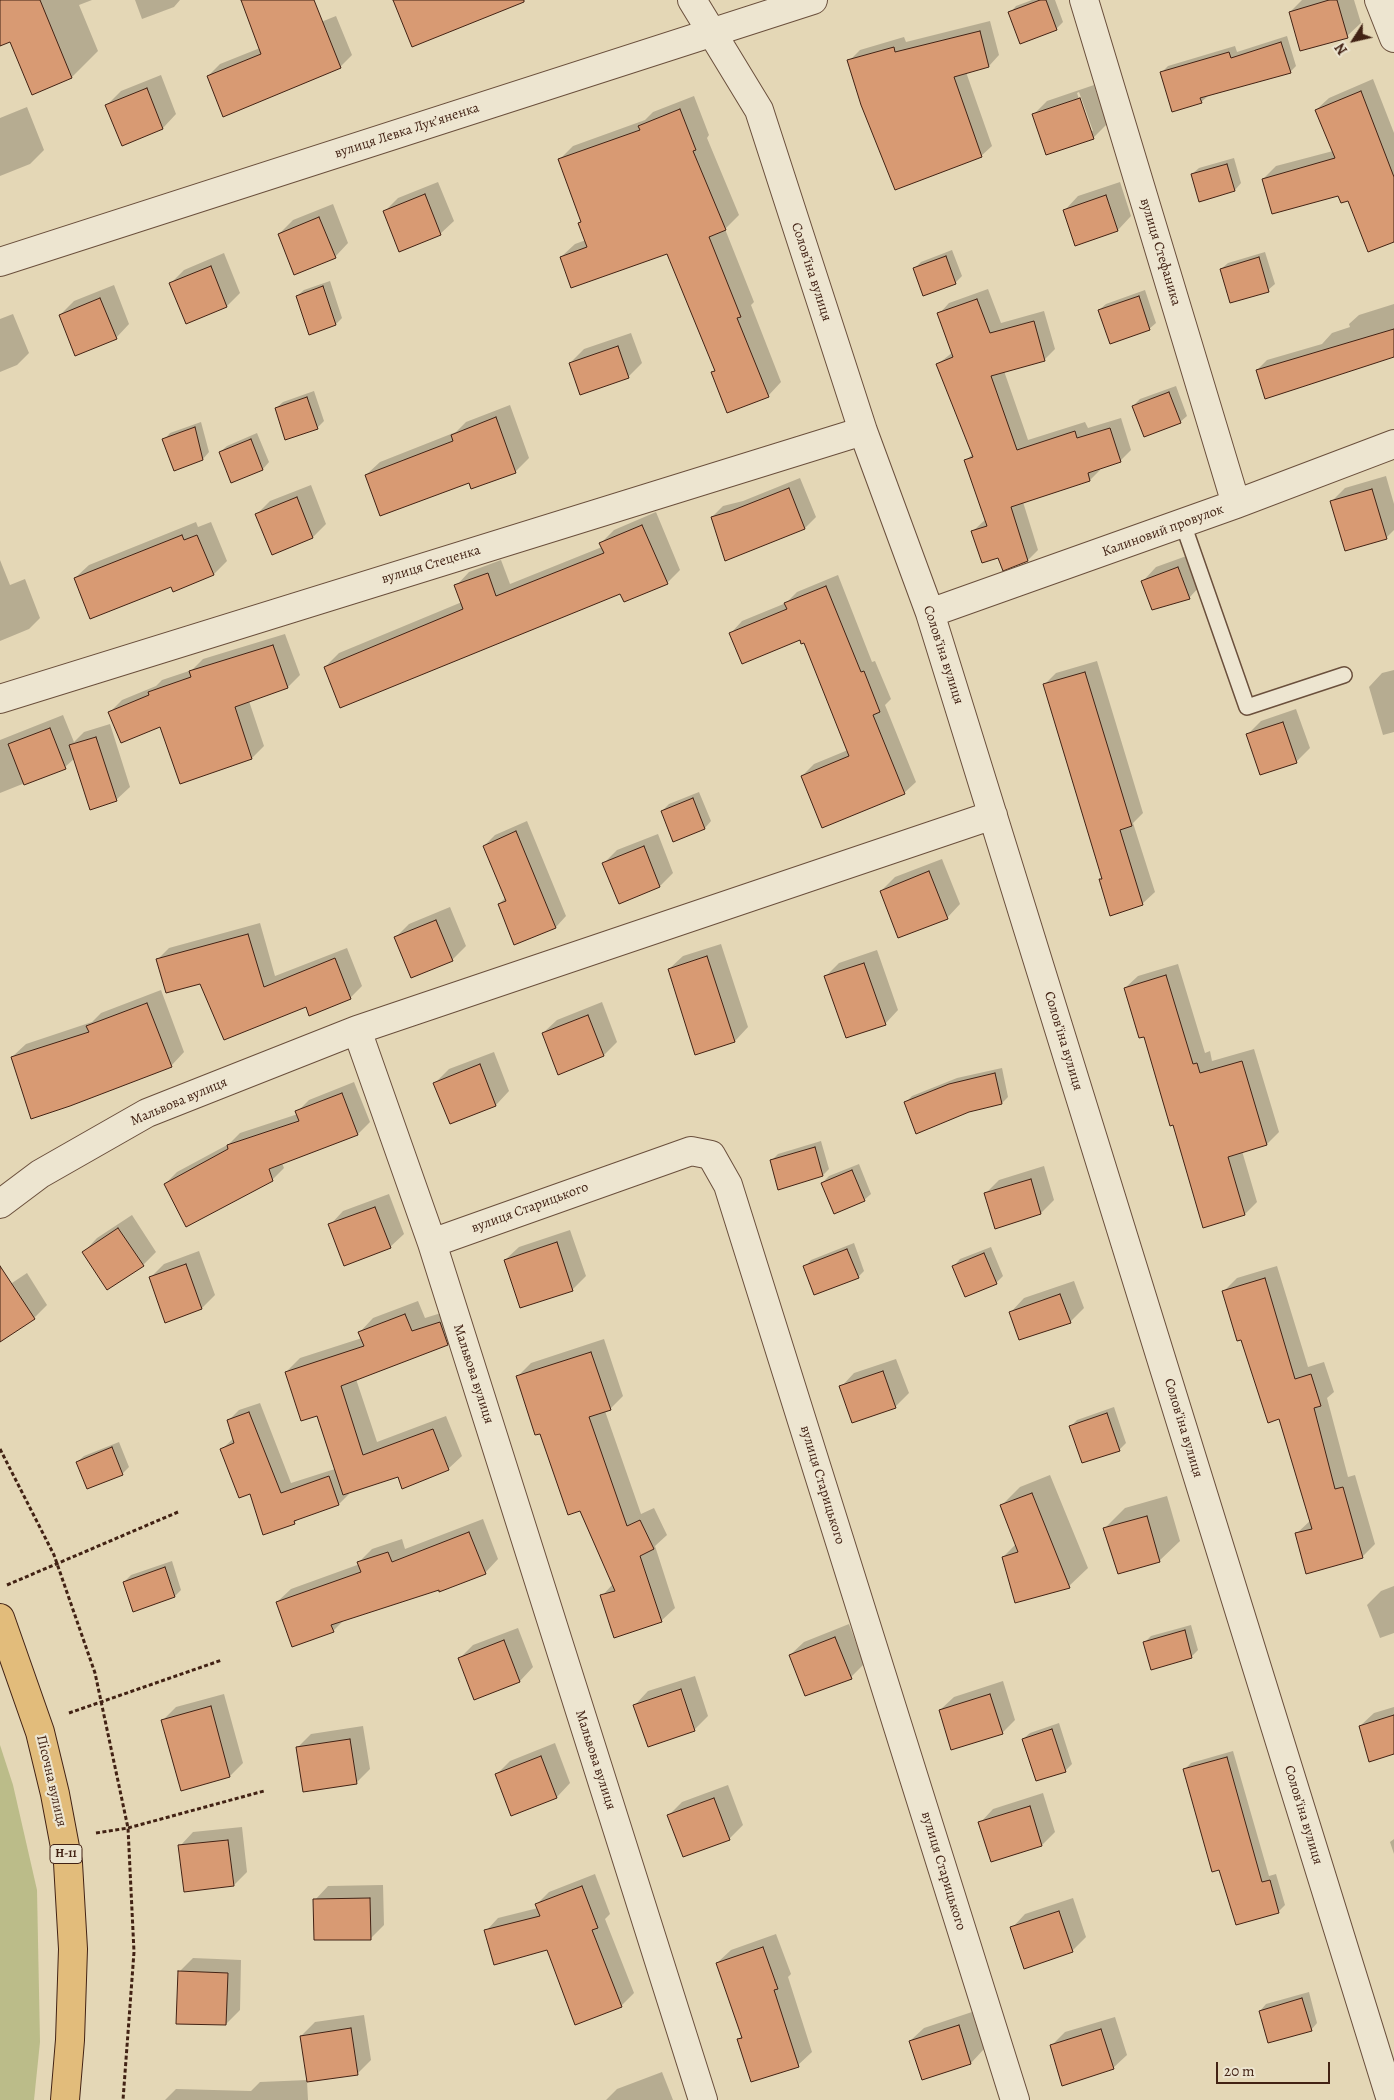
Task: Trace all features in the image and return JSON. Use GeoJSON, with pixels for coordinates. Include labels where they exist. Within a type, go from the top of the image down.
{"type":"FeatureCollection","features":[{"type":"Feature","properties":{"kind":"main road","name":"Пісочна вулиця"},"geometry":{"type":"LineString","coordinates":[[0,1618],[38,1724],[55,1794],[68,1863],[73,1950],[70,2040],[65,2100]]}},
{"type":"Feature","properties":{"kind":"street","name":"Соловʼїна вулиця"},"geometry":{"type":"LineString","coordinates":[[692,0],[759,110],[863,430],[930,613],[1391,2100]]}},
{"type":"Feature","properties":{"kind":"street","name":"вулиця Левка Лукʼяненка"},"geometry":{"type":"LineString","coordinates":[[0,262],[813,0]]}},
{"type":"Feature","properties":{"kind":"street","name":"вулиця Стефаника"},"geometry":{"type":"LineString","coordinates":[[1084,0],[1236,504]]}},
{"type":"Feature","properties":{"kind":"street"},"geometry":{"type":"LineString","coordinates":[[1379,0],[1394,38]]}},
{"type":"Feature","properties":{"kind":"street","name":"вулиця Стеценка"},"geometry":{"type":"LineString","coordinates":[[0,699],[863,430]]}},
{"type":"Feature","properties":{"kind":"street","name":"Калиновий провулок"},"geometry":{"type":"LineString","coordinates":[[930,613],[1183,524],[1394,444]]}},
{"type":"Feature","properties":{"kind":"street"},"geometry":{"type":"LineString","coordinates":[[357,1030],[993,815]]}},
{"type":"Feature","properties":{"kind":"street","name":"Мальвова вулиця"},"geometry":{"type":"LineString","coordinates":[[0,1204],[40,1174],[147,1113],[357,1030],[432,1243],[703,2100]]}},
{"type":"Feature","properties":{"kind":"street","name":"вулиця Старицького"},"geometry":{"type":"LineString","coordinates":[[432,1243],[691,1150],[711,1155],[728,1185],[1015,2100]]}},
{"type":"Feature","properties":{"kind":"lane"},"geometry":{"type":"LineString","coordinates":[[1183,524],[1247,707],[1344,675]]}},
{"type":"Feature","properties":{"kind":"path"},"geometry":{"type":"LineString","coordinates":[[0,1449],[57,1564],[95,1673],[128,1828],[134,1952],[123,2100]]}},
{"type":"Feature","properties":{"kind":"path"},"geometry":{"type":"LineString","coordinates":[[0,1588],[178,1512]]}},
{"type":"Feature","properties":{"kind":"path"},"geometry":{"type":"LineString","coordinates":[[38,1724],[222,1660]]}},
{"type":"Feature","properties":{"kind":"path"},"geometry":{"type":"LineString","coordinates":[[63,1837],[128,1828],[264,1790]]}},
{"type":"Feature","properties":{"kind":"green space"},"geometry":{"type":"Polygon","coordinates":[[[0,1745],[13,1785],[37,1890],[40,2042],[34,2100],[0,2100],[0,1745]]]}},
{"type":"Feature","properties":{"kind":"building"},"geometry":{"type":"Polygon","coordinates":[[[0,0],[40,0],[72,78],[32,95],[10,42],[0,46],[0,0]]]}},
{"type":"Feature","properties":{"kind":"building"},"geometry":{"type":"Polygon","coordinates":[[[241,0],[314,0],[341,68],[223,117],[207,76],[261,54],[241,0]]]}},
{"type":"Feature","properties":{"kind":"building"},"geometry":{"type":"Polygon","coordinates":[[[393,0],[524,0],[524,2],[412,47],[393,0]]]}},
{"type":"Feature","properties":{"kind":"building"},"geometry":{"type":"Polygon","coordinates":[[[1040,0],[1046,0],[1057,30],[1020,44],[1008,12],[1040,0]]]}},
{"type":"Feature","properties":{"kind":"building"},"geometry":{"type":"Polygon","coordinates":[[[1329,0],[1337,0],[1348,38],[1300,51],[1289,12],[1329,0]]]}},
{"type":"Feature","properties":{"kind":"building"},"geometry":{"type":"Polygon","coordinates":[[[980,31],[989,67],[954,77],[982,157],[895,190],[861,105],[847,60],[894,47],[895,52],[980,31]]]}},
{"type":"Feature","properties":{"kind":"building"},"geometry":{"type":"Polygon","coordinates":[[[1281,42],[1291,73],[1200,98],[1202,103],[1172,112],[1160,72],[1229,52],[1231,58],[1281,42]]]}},
{"type":"Feature","properties":{"kind":"building"},"geometry":{"type":"Polygon","coordinates":[[[147,88],[163,129],[122,146],[105,105],[147,88]]]}},
{"type":"Feature","properties":{"kind":"building"},"geometry":{"type":"Polygon","coordinates":[[[1361,91],[1394,177],[1394,242],[1368,252],[1348,201],[1341,203],[1338,196],[1272,214],[1262,179],[1335,158],[1315,110],[1361,91]]]}},
{"type":"Feature","properties":{"kind":"building"},"geometry":{"type":"Polygon","coordinates":[[[1080,98],[1094,139],[1046,155],[1032,114],[1080,98]]]}},
{"type":"Feature","properties":{"kind":"building"},"geometry":{"type":"Polygon","coordinates":[[[680,109],[696,150],[693,151],[726,230],[709,237],[741,317],[737,318],[769,397],[727,413],[711,372],[715,371],[667,254],[571,288],[560,257],[587,247],[578,223],[581,222],[558,159],[640,130],[638,126],[680,109]]]}},
{"type":"Feature","properties":{"kind":"building"},"geometry":{"type":"Polygon","coordinates":[[[1227,164],[1235,191],[1199,202],[1191,174],[1227,164]]]}},
{"type":"Feature","properties":{"kind":"building"},"geometry":{"type":"Polygon","coordinates":[[[425,194],[441,235],[399,252],[383,211],[425,194]]]}},
{"type":"Feature","properties":{"kind":"building"},"geometry":{"type":"Polygon","coordinates":[[[1106,195],[1118,231],[1075,246],[1063,210],[1106,195]]]}},
{"type":"Feature","properties":{"kind":"building"},"geometry":{"type":"Polygon","coordinates":[[[319,217],[336,258],[294,275],[278,234],[319,217]]]}},
{"type":"Feature","properties":{"kind":"building"},"geometry":{"type":"Polygon","coordinates":[[[946,256],[956,284],[923,296],[913,268],[946,256]]]}},
{"type":"Feature","properties":{"kind":"building"},"geometry":{"type":"Polygon","coordinates":[[[1259,257],[1269,292],[1230,303],[1220,269],[1259,257]]]}},
{"type":"Feature","properties":{"kind":"building"},"geometry":{"type":"Polygon","coordinates":[[[211,266],[227,307],[186,324],[169,283],[211,266]]]}},
{"type":"Feature","properties":{"kind":"building"},"geometry":{"type":"Polygon","coordinates":[[[323,286],[336,325],[309,335],[296,296],[323,286]]]}},
{"type":"Feature","properties":{"kind":"building"},"geometry":{"type":"Polygon","coordinates":[[[1139,296],[1150,330],[1110,344],[1098,310],[1139,296]]]}},
{"type":"Feature","properties":{"kind":"building"},"geometry":{"type":"Polygon","coordinates":[[[100,298],[117,339],[75,356],[59,315],[100,298]]]}},
{"type":"Feature","properties":{"kind":"building"},"geometry":{"type":"Polygon","coordinates":[[[977,299],[990,333],[1034,321],[1045,361],[991,376],[1017,450],[1075,431],[1077,438],[1110,428],[1121,462],[1088,473],[1090,481],[1011,507],[1028,561],[1003,571],[998,558],[982,563],[971,531],[987,526],[964,460],[973,457],[936,364],[953,357],[937,313],[977,299]]]}},
{"type":"Feature","properties":{"kind":"building"},"geometry":{"type":"Polygon","coordinates":[[[1394,329],[1394,357],[1265,399],[1256,370],[1394,329]]]}},
{"type":"Feature","properties":{"kind":"building"},"geometry":{"type":"Polygon","coordinates":[[[618,346],[629,378],[580,395],[569,363],[618,346]]]}},
{"type":"Feature","properties":{"kind":"building"},"geometry":{"type":"Polygon","coordinates":[[[1169,392],[1181,423],[1144,437],[1132,406],[1169,392]]]}},
{"type":"Feature","properties":{"kind":"building"},"geometry":{"type":"Polygon","coordinates":[[[307,397],[318,429],[285,440],[275,408],[307,397]]]}},
{"type":"Feature","properties":{"kind":"building"},"geometry":{"type":"Polygon","coordinates":[[[496,417],[516,473],[471,489],[469,483],[380,516],[365,475],[453,441],[451,435],[496,417]]]}},
{"type":"Feature","properties":{"kind":"building"},"geometry":{"type":"Polygon","coordinates":[[[195,427],[203,460],[174,471],[162,439],[195,427]]]}},
{"type":"Feature","properties":{"kind":"building"},"geometry":{"type":"Polygon","coordinates":[[[251,439],[263,470],[231,483],[219,452],[251,439]]]}},
{"type":"Feature","properties":{"kind":"building"},"geometry":{"type":"Polygon","coordinates":[[[789,488],[805,529],[725,561],[711,517],[789,488]]]}},
{"type":"Feature","properties":{"kind":"building"},"geometry":{"type":"Polygon","coordinates":[[[1372,489],[1387,539],[1345,551],[1330,501],[1372,489]]]}},
{"type":"Feature","properties":{"kind":"building"},"geometry":{"type":"Polygon","coordinates":[[[297,497],[313,538],[272,555],[255,514],[297,497]]]}},
{"type":"Feature","properties":{"kind":"building"},"geometry":{"type":"Polygon","coordinates":[[[642,525],[668,584],[624,602],[620,594],[340,708],[324,667],[463,609],[454,585],[488,573],[496,596],[604,553],[599,543],[642,525]]]}},
{"type":"Feature","properties":{"kind":"building"},"geometry":{"type":"Polygon","coordinates":[[[182,535],[184,540],[197,535],[214,575],[173,592],[171,587],[90,619],[74,578],[182,535]]]}},
{"type":"Feature","properties":{"kind":"building"},"geometry":{"type":"Polygon","coordinates":[[[1178,567],[1190,599],[1152,610],[1141,581],[1178,567]]]}},
{"type":"Feature","properties":{"kind":"building"},"geometry":{"type":"Polygon","coordinates":[[[826,586],[861,672],[864,671],[880,712],[873,715],[905,794],[822,828],[801,776],[849,756],[804,643],[801,644],[800,640],[742,664],[729,633],[787,609],[784,603],[826,586]]]}},
{"type":"Feature","properties":{"kind":"building"},"geometry":{"type":"Polygon","coordinates":[[[273,645],[288,688],[235,707],[252,759],[180,784],[160,727],[121,743],[108,712],[149,695],[148,692],[191,677],[189,671],[273,645]]]}},
{"type":"Feature","properties":{"kind":"building"},"geometry":{"type":"Polygon","coordinates":[[[1085,672],[1132,826],[1120,830],[1143,905],[1110,916],[1099,879],[1102,879],[1043,684],[1085,672]]]}},
{"type":"Feature","properties":{"kind":"building"},"geometry":{"type":"Polygon","coordinates":[[[1283,722],[1297,763],[1260,775],[1246,734],[1283,722]]]}},
{"type":"Feature","properties":{"kind":"building"},"geometry":{"type":"Polygon","coordinates":[[[50,728],[66,769],[24,785],[8,744],[50,728]]]}},
{"type":"Feature","properties":{"kind":"building"},"geometry":{"type":"Polygon","coordinates":[[[96,737],[117,801],[90,810],[69,745],[96,737]]]}},
{"type":"Feature","properties":{"kind":"building"},"geometry":{"type":"Polygon","coordinates":[[[693,798],[705,829],[673,842],[661,811],[693,798]]]}},
{"type":"Feature","properties":{"kind":"building"},"geometry":{"type":"Polygon","coordinates":[[[516,831],[556,928],[514,945],[498,904],[506,901],[483,846],[516,831]]]}},
{"type":"Feature","properties":{"kind":"building"},"geometry":{"type":"Polygon","coordinates":[[[644,846],[660,887],[619,904],[602,863],[644,846]]]}},
{"type":"Feature","properties":{"kind":"building"},"geometry":{"type":"Polygon","coordinates":[[[929,871],[948,919],[898,938],[880,891],[929,871]]]}},
{"type":"Feature","properties":{"kind":"building"},"geometry":{"type":"Polygon","coordinates":[[[436,920],[453,961],[411,978],[394,937],[436,920]]]}},
{"type":"Feature","properties":{"kind":"building"},"geometry":{"type":"Polygon","coordinates":[[[248,934],[264,987],[335,958],[351,999],[309,1016],[306,1007],[224,1040],[200,984],[166,993],[156,959],[248,934]]]}},
{"type":"Feature","properties":{"kind":"building"},"geometry":{"type":"Polygon","coordinates":[[[707,956],[735,1042],[695,1055],[668,969],[707,956]]]}},
{"type":"Feature","properties":{"kind":"building"},"geometry":{"type":"Polygon","coordinates":[[[864,963],[886,1025],[846,1038],[824,976],[864,963]]]}},
{"type":"Feature","properties":{"kind":"building"},"geometry":{"type":"Polygon","coordinates":[[[1166,975],[1193,1064],[1197,1063],[1200,1073],[1242,1061],[1267,1145],[1228,1157],[1245,1215],[1203,1228],[1173,1125],[1170,1126],[1144,1037],[1139,1038],[1124,988],[1166,975]]]}},
{"type":"Feature","properties":{"kind":"building"},"geometry":{"type":"Polygon","coordinates":[[[147,1003],[172,1067],[31,1119],[11,1057],[89,1032],[86,1026],[147,1003]]]}},
{"type":"Feature","properties":{"kind":"building"},"geometry":{"type":"Polygon","coordinates":[[[588,1015],[604,1056],[558,1075],[542,1033],[588,1015]]]}},
{"type":"Feature","properties":{"kind":"building"},"geometry":{"type":"Polygon","coordinates":[[[480,1064],[496,1106],[450,1124],[433,1083],[480,1064]]]}},
{"type":"Feature","properties":{"kind":"building"},"geometry":{"type":"Polygon","coordinates":[[[995,1073],[1002,1104],[969,1112],[916,1134],[904,1102],[949,1084],[995,1073]]]}},
{"type":"Feature","properties":{"kind":"building"},"geometry":{"type":"Polygon","coordinates":[[[342,1093],[358,1135],[269,1169],[273,1181],[186,1227],[164,1184],[228,1149],[227,1145],[299,1121],[295,1111],[342,1093]]]}},
{"type":"Feature","properties":{"kind":"building"},"geometry":{"type":"Polygon","coordinates":[[[815,1147],[823,1176],[778,1190],[770,1160],[815,1147]]]}},
{"type":"Feature","properties":{"kind":"building"},"geometry":{"type":"Polygon","coordinates":[[[852,1170],[865,1201],[834,1214],[821,1183],[852,1170]]]}},
{"type":"Feature","properties":{"kind":"building"},"geometry":{"type":"Polygon","coordinates":[[[1031,1179],[1041,1214],[995,1229],[984,1193],[1031,1179]]]}},
{"type":"Feature","properties":{"kind":"building"},"geometry":{"type":"Polygon","coordinates":[[[375,1207],[391,1248],[344,1266],[328,1224],[375,1207]]]}},
{"type":"Feature","properties":{"kind":"building"},"geometry":{"type":"Polygon","coordinates":[[[118,1228],[144,1266],[107,1290],[82,1252],[118,1228]]]}},
{"type":"Feature","properties":{"kind":"building"},"geometry":{"type":"Polygon","coordinates":[[[557,1242],[573,1291],[520,1308],[504,1260],[557,1242]]]}},
{"type":"Feature","properties":{"kind":"building"},"geometry":{"type":"Polygon","coordinates":[[[847,1249],[859,1278],[814,1295],[803,1266],[847,1249]]]}},
{"type":"Feature","properties":{"kind":"building"},"geometry":{"type":"Polygon","coordinates":[[[984,1253],[997,1284],[965,1297],[952,1266],[984,1253]]]}},
{"type":"Feature","properties":{"kind":"building"},"geometry":{"type":"Polygon","coordinates":[[[186,1264],[202,1309],[165,1323],[149,1277],[186,1264]]]}},
{"type":"Feature","properties":{"kind":"building"},"geometry":{"type":"Polygon","coordinates":[[[0,1266],[35,1319],[0,1342],[0,1266]]]}},
{"type":"Feature","properties":{"kind":"building"},"geometry":{"type":"Polygon","coordinates":[[[1265,1278],[1295,1379],[1311,1374],[1321,1406],[1314,1408],[1335,1489],[1343,1487],[1363,1558],[1306,1574],[1295,1533],[1312,1529],[1279,1419],[1268,1423],[1241,1340],[1237,1341],[1222,1291],[1265,1278]]]}},
{"type":"Feature","properties":{"kind":"building"},"geometry":{"type":"Polygon","coordinates":[[[1060,1294],[1071,1323],[1019,1340],[1009,1312],[1060,1294]]]}},
{"type":"Feature","properties":{"kind":"building"},"geometry":{"type":"Polygon","coordinates":[[[405,1314],[412,1331],[440,1322],[448,1345],[341,1386],[363,1455],[433,1429],[449,1470],[402,1489],[398,1477],[343,1495],[317,1416],[301,1421],[285,1372],[364,1346],[358,1332],[405,1314]]]}},
{"type":"Feature","properties":{"kind":"building"},"geometry":{"type":"Polygon","coordinates":[[[591,1352],[611,1410],[589,1417],[627,1526],[640,1520],[654,1549],[640,1556],[662,1622],[614,1638],[600,1595],[615,1591],[580,1511],[568,1515],[540,1434],[535,1435],[516,1376],[591,1352]]]}},
{"type":"Feature","properties":{"kind":"building"},"geometry":{"type":"Polygon","coordinates":[[[883,1371],[896,1408],[852,1423],[839,1386],[883,1371]]]}},
{"type":"Feature","properties":{"kind":"building"},"geometry":{"type":"Polygon","coordinates":[[[249,1412],[281,1493],[329,1476],[339,1505],[294,1521],[295,1524],[263,1535],[250,1494],[239,1498],[220,1449],[234,1443],[227,1420],[249,1412]]]}},
{"type":"Feature","properties":{"kind":"building"},"geometry":{"type":"Polygon","coordinates":[[[1107,1413],[1120,1451],[1082,1463],[1069,1426],[1107,1413]]]}},
{"type":"Feature","properties":{"kind":"building"},"geometry":{"type":"Polygon","coordinates":[[[112,1447],[123,1475],[87,1489],[76,1462],[112,1447]]]}},
{"type":"Feature","properties":{"kind":"building"},"geometry":{"type":"Polygon","coordinates":[[[1032,1493],[1070,1588],[1015,1603],[1002,1557],[1018,1552],[1000,1505],[1032,1493]]]}},
{"type":"Feature","properties":{"kind":"building"},"geometry":{"type":"Polygon","coordinates":[[[1147,1516],[1160,1562],[1118,1574],[1103,1528],[1147,1516]]]}},
{"type":"Feature","properties":{"kind":"building"},"geometry":{"type":"Polygon","coordinates":[[[469,1532],[486,1574],[439,1592],[439,1590],[331,1625],[334,1632],[292,1647],[276,1602],[361,1572],[357,1562],[388,1552],[392,1562],[469,1532]]]}},
{"type":"Feature","properties":{"kind":"building"},"geometry":{"type":"Polygon","coordinates":[[[165,1567],[175,1597],[133,1612],[123,1582],[165,1567]]]}},
{"type":"Feature","properties":{"kind":"building"},"geometry":{"type":"Polygon","coordinates":[[[1185,1630],[1192,1658],[1151,1670],[1143,1642],[1185,1630]]]}},
{"type":"Feature","properties":{"kind":"building"},"geometry":{"type":"Polygon","coordinates":[[[835,1637],[852,1679],[805,1696],[789,1655],[835,1637]]]}},
{"type":"Feature","properties":{"kind":"building"},"geometry":{"type":"Polygon","coordinates":[[[504,1640],[520,1682],[474,1700],[458,1658],[504,1640]]]}},
{"type":"Feature","properties":{"kind":"building"},"geometry":{"type":"Polygon","coordinates":[[[681,1689],[695,1731],[648,1747],[633,1705],[681,1689]]]}},
{"type":"Feature","properties":{"kind":"building"},"geometry":{"type":"Polygon","coordinates":[[[990,1694],[1003,1734],[951,1750],[939,1710],[990,1694]]]}},
{"type":"Feature","properties":{"kind":"building"},"geometry":{"type":"Polygon","coordinates":[[[211,1706],[230,1777],[181,1791],[161,1720],[211,1706]]]}},
{"type":"Feature","properties":{"kind":"building"},"geometry":{"type":"Polygon","coordinates":[[[1394,1715],[1394,1754],[1369,1762],[1359,1726],[1394,1715]]]}},
{"type":"Feature","properties":{"kind":"building"},"geometry":{"type":"Polygon","coordinates":[[[1052,1729],[1066,1772],[1036,1781],[1022,1739],[1052,1729]]]}},
{"type":"Feature","properties":{"kind":"building"},"geometry":{"type":"Polygon","coordinates":[[[350,1739],[357,1784],[303,1792],[296,1747],[350,1739]]]}},
{"type":"Feature","properties":{"kind":"building"},"geometry":{"type":"Polygon","coordinates":[[[541,1756],[557,1798],[511,1816],[495,1774],[541,1756]]]}},
{"type":"Feature","properties":{"kind":"building"},"geometry":{"type":"Polygon","coordinates":[[[1227,1757],[1262,1882],[1270,1880],[1279,1913],[1236,1925],[1219,1870],[1212,1872],[1183,1769],[1227,1757]]]}},
{"type":"Feature","properties":{"kind":"building"},"geometry":{"type":"Polygon","coordinates":[[[714,1798],[730,1840],[683,1857],[667,1815],[714,1798]]]}},
{"type":"Feature","properties":{"kind":"building"},"geometry":{"type":"Polygon","coordinates":[[[1030,1806],[1042,1846],[991,1862],[978,1822],[1030,1806]]]}},
{"type":"Feature","properties":{"kind":"building"},"geometry":{"type":"Polygon","coordinates":[[[228,1840],[234,1886],[184,1892],[178,1845],[228,1840]]]}},
{"type":"Feature","properties":{"kind":"building"},"geometry":{"type":"Polygon","coordinates":[[[582,1886],[598,1928],[592,1930],[622,2007],[575,2025],[547,1950],[494,1965],[484,1930],[540,1916],[535,1904],[582,1886]]]}},
{"type":"Feature","properties":{"kind":"building"},"geometry":{"type":"Polygon","coordinates":[[[370,1898],[371,1940],[314,1940],[313,1899],[370,1898]]]}},
{"type":"Feature","properties":{"kind":"building"},"geometry":{"type":"Polygon","coordinates":[[[1059,1911],[1073,1952],[1024,1969],[1010,1927],[1059,1911]]]}},
{"type":"Feature","properties":{"kind":"building"},"geometry":{"type":"Polygon","coordinates":[[[763,1947],[778,1989],[774,1990],[799,2067],[751,2082],[737,2039],[742,2038],[716,1963],[763,1947]]]}},
{"type":"Feature","properties":{"kind":"building"},"geometry":{"type":"Polygon","coordinates":[[[178,1971],[228,1973],[226,2025],[176,2024],[178,1971]]]}},
{"type":"Feature","properties":{"kind":"building"},"geometry":{"type":"Polygon","coordinates":[[[1302,1998],[1312,2031],[1268,2043],[1259,2011],[1302,1998]]]}},
{"type":"Feature","properties":{"kind":"building"},"geometry":{"type":"Polygon","coordinates":[[[959,2025],[971,2064],[922,2080],[909,2041],[959,2025]]]}},
{"type":"Feature","properties":{"kind":"building"},"geometry":{"type":"Polygon","coordinates":[[[351,2028],[358,2075],[307,2082],[300,2036],[351,2028]]]}},
{"type":"Feature","properties":{"kind":"building"},"geometry":{"type":"Polygon","coordinates":[[[1101,2029],[1114,2069],[1062,2086],[1050,2045],[1101,2029]]]}}]}
